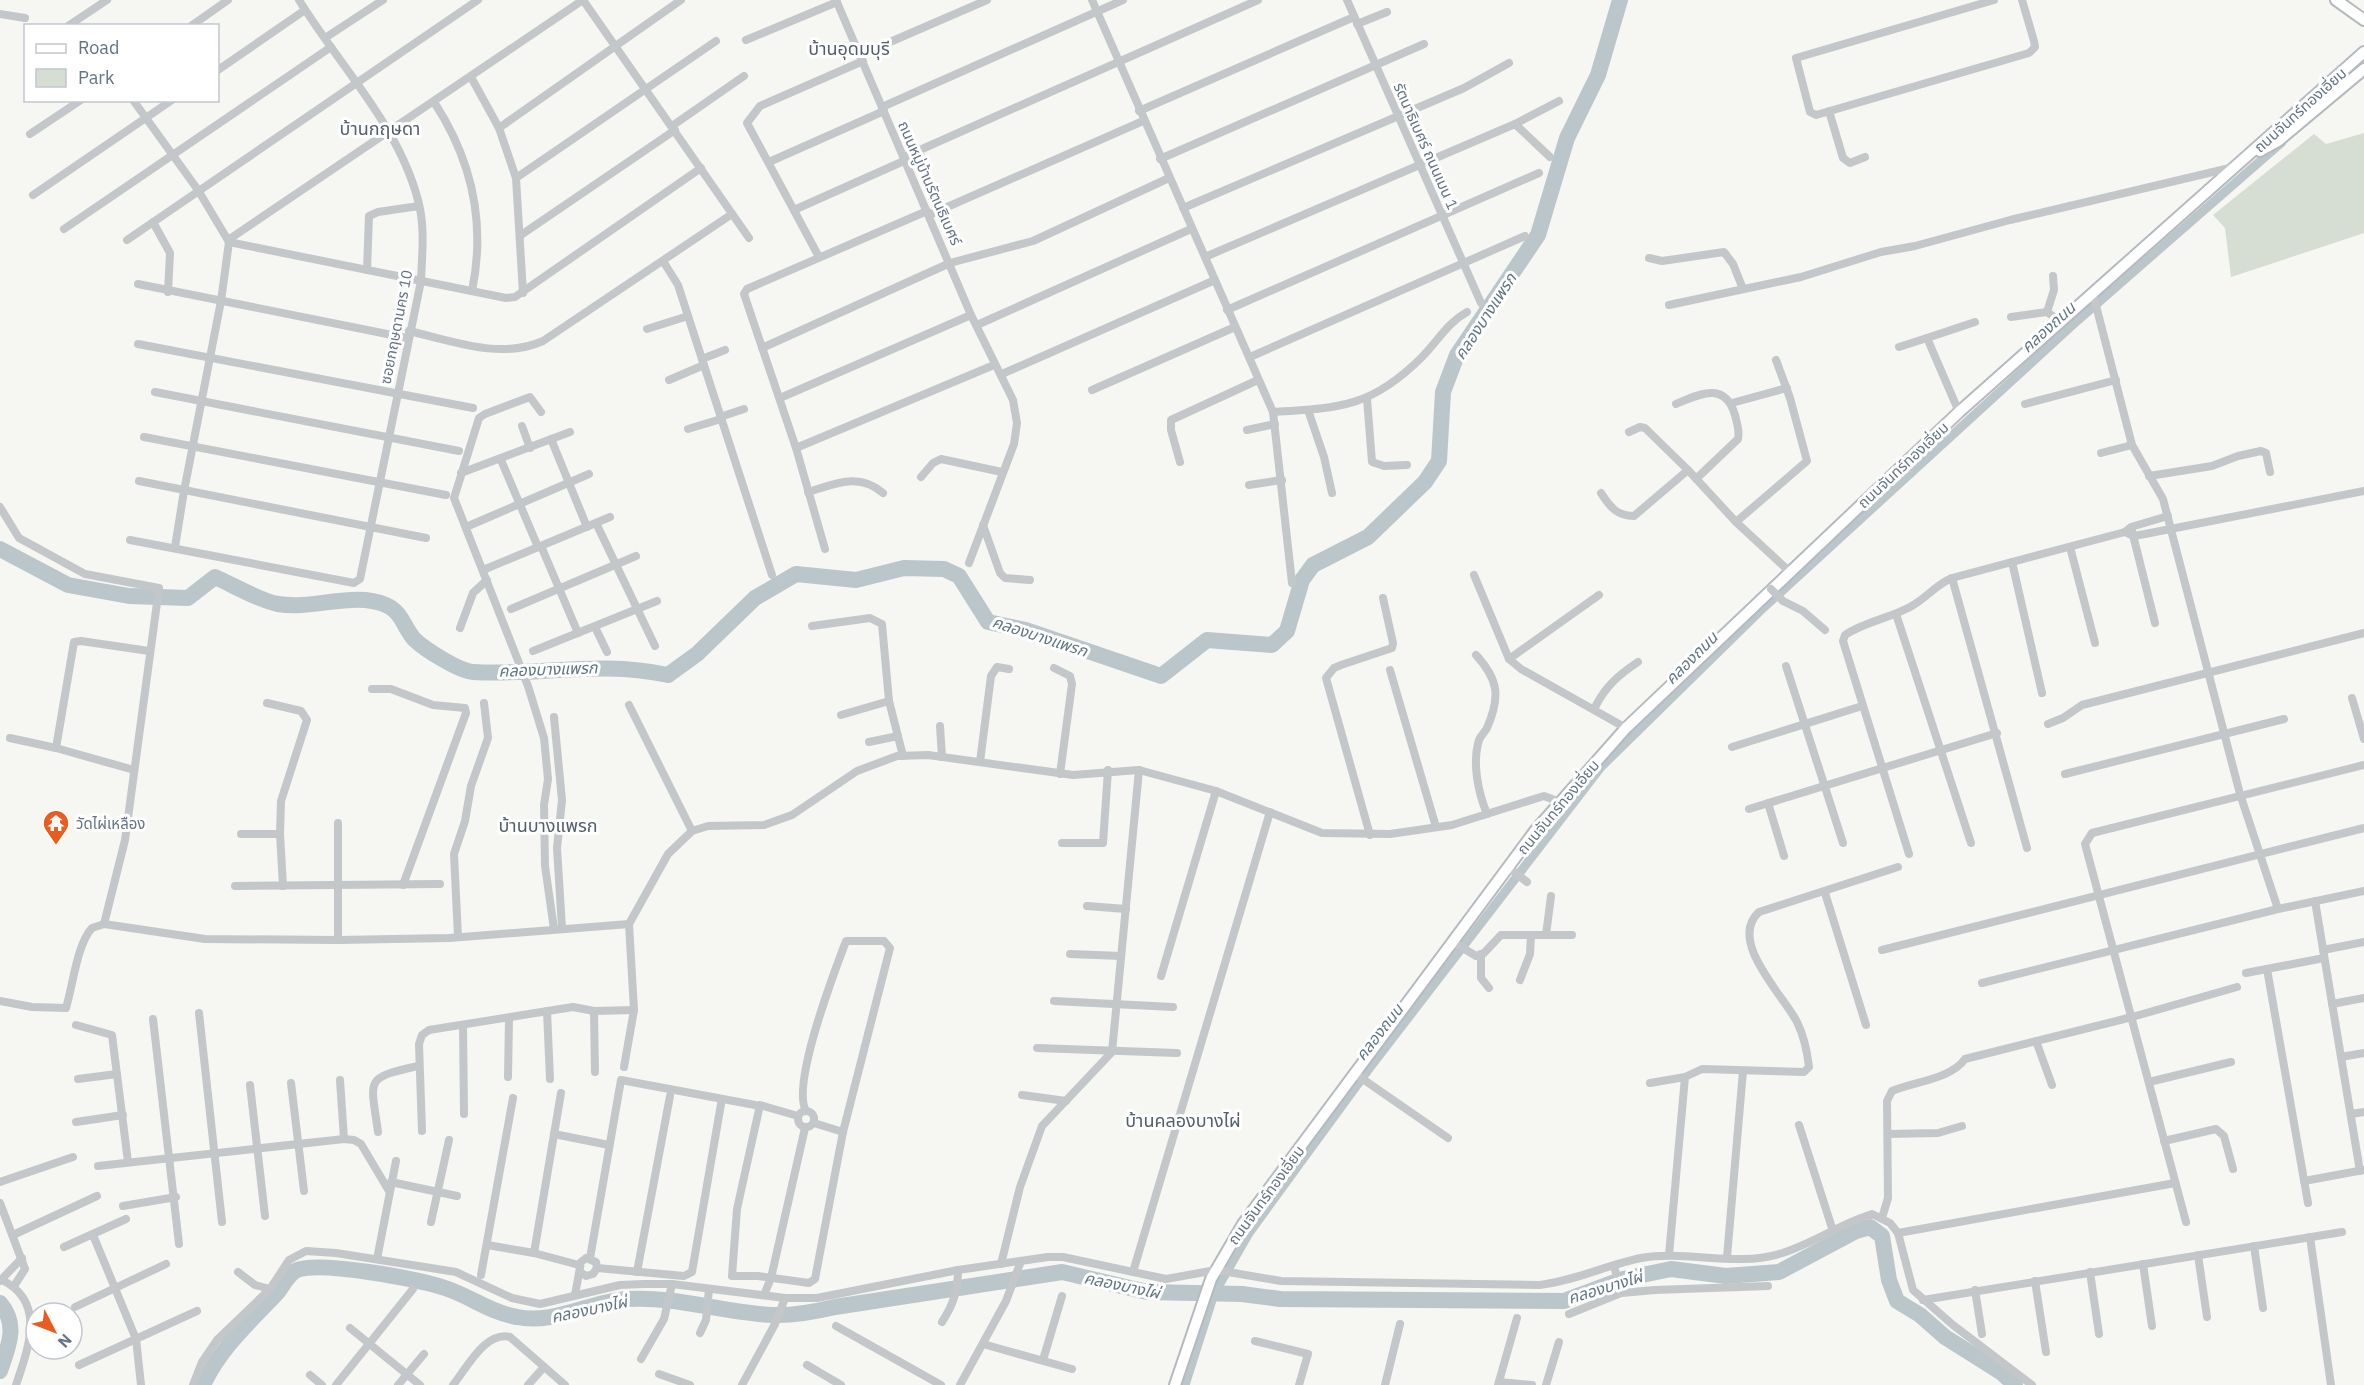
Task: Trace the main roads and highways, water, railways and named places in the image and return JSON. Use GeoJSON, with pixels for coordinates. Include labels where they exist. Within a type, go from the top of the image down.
{"type":"FeatureCollection","features":[{"type":"Feature","properties":{"kind":"waterway","name":"คลองบางแพรก"},"geometry":{"type":"LineString","coordinates":[[0,549],[68,585],[129,596],[188,598],[215,577],[278,604],[306,605],[347,600],[374,601],[396,611],[410,634],[425,648],[451,664],[473,672],[618,669],[668,675],[697,654],[755,598],[796,574],[856,580],[904,568],[944,569],[959,576],[988,622],[1026,630],[1161,676],[1207,640],[1272,645],[1287,631],[1302,580],[1313,565],[1368,537],[1425,482],[1439,461],[1443,392],[1457,355],[1538,235],[1567,138],[1598,75],[1620,0]]}},
{"type":"Feature","properties":{"kind":"waterway","name":"คลองถนน"},"geometry":{"type":"LineString","coordinates":[[1185,1385],[1214,1294],[1249,1233],[1368,1070],[1601,767],[1760,611],[2077,321],[2282,142]]}},
{"type":"Feature","properties":{"kind":"waterway","name":"คลองบางไผ่"},"geometry":{"type":"LineString","coordinates":[[203,1385],[227,1347],[277,1293],[291,1274],[297,1270],[309,1268],[348,1269],[432,1284],[454,1291],[507,1315],[531,1319],[545,1318],[628,1299],[682,1302],[754,1314],[796,1314],[1062,1272],[1147,1292],[1242,1294],[1280,1299],[1564,1301],[1623,1279],[1671,1269],[1726,1276],[1779,1272],[1856,1231],[1870,1227],[1882,1236],[1889,1280],[1897,1301],[1920,1315],[1945,1337],[2002,1373],[2015,1385]]}},
{"type":"Feature","properties":{"kind":"waterway","name":"คลองบางไผ่"},"geometry":{"type":"LineString","coordinates":[[0,1303],[6,1311],[10,1328],[9,1345],[0,1371]]}},
{"type":"Feature","properties":{"kind":"place","name":"วัดไผ่เหลือง"},"geometry":{"type":"Point","coordinates":[56,846]}},
{"type":"Feature","properties":{"kind":"district","name":"บ้านอุดมบุรี"},"geometry":{"type":"Point","coordinates":[849,48]}},
{"type":"Feature","properties":{"kind":"district","name":"บ้านกฤษดา"},"geometry":{"type":"Point","coordinates":[380,128]}},
{"type":"Feature","properties":{"kind":"district","name":"บ้านบางแพรก"},"geometry":{"type":"Point","coordinates":[548,825]}},
{"type":"Feature","properties":{"kind":"district","name":"บ้านคลองบางไผ่"},"geometry":{"type":"Point","coordinates":[1183,1120]}}]}
